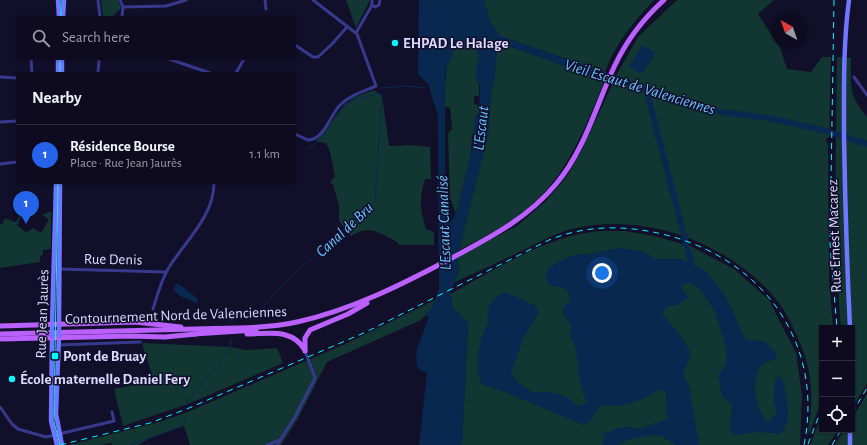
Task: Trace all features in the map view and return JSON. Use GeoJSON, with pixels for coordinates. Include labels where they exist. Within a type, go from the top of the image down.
{"type":"FeatureCollection","features":[{"type":"Feature","properties":{"kind":"main road"},"geometry":{"type":"LineString","coordinates":[[58,0],[59,16]]}},
{"type":"Feature","properties":{"kind":"main road"},"geometry":{"type":"LineString","coordinates":[[63,16],[64,0]]}},
{"type":"Feature","properties":{"kind":"main road","name":"Contournement Nord de Valenciennes"},"geometry":{"type":"LineString","coordinates":[[0,334],[192,329],[277,325],[334,312],[385,292],[470,248],[519,220],[558,182],[581,146],[614,68],[634,34],[664,0]]}},
{"type":"Feature","properties":{"kind":"main road","name":"Rue Ernest Macarez"},"geometry":{"type":"LineString","coordinates":[[848,0],[845,49],[844,144],[846,266],[850,325]]}},
{"type":"Feature","properties":{"kind":"main road"},"geometry":{"type":"LineString","coordinates":[[58,60],[58,72]]}},
{"type":"Feature","properties":{"kind":"main road"},"geometry":{"type":"LineString","coordinates":[[62,60],[62,72]]}},
{"type":"Feature","properties":{"kind":"main road","name":"Rue Jean Jaurès"},"geometry":{"type":"LineString","coordinates":[[56,184],[51,420],[57,445]]}},
{"type":"Feature","properties":{"kind":"main road","name":"Rue Jean Jaurès"},"geometry":{"type":"LineString","coordinates":[[60,184],[59,324],[56,414],[62,445]]}},
{"type":"Feature","properties":{"kind":"main road"},"geometry":{"type":"LineString","coordinates":[[305,351],[306,336],[312,329],[352,312],[385,292]]}},
{"type":"Feature","properties":{"kind":"main road"},"geometry":{"type":"LineString","coordinates":[[0,326],[143,322],[192,329]]}},
{"type":"Feature","properties":{"kind":"main road"},"geometry":{"type":"LineString","coordinates":[[0,339],[52,337],[165,337],[262,329],[277,325]]}},
{"type":"Feature","properties":{"kind":"main road"},"geometry":{"type":"LineString","coordinates":[[149,330],[196,334]]}},
{"type":"Feature","properties":{"kind":"main road"},"geometry":{"type":"LineString","coordinates":[[220,333],[286,334],[298,341],[305,351]]}},
{"type":"Feature","properties":{"kind":"main road"},"geometry":{"type":"LineString","coordinates":[[850,433],[850,445]]}},
{"type":"Feature","properties":{"kind":"street"},"geometry":{"type":"LineString","coordinates":[[98,0],[100,16]]}},
{"type":"Feature","properties":{"kind":"street"},"geometry":{"type":"LineString","coordinates":[[120,0],[123,7],[122,16]]}},
{"type":"Feature","properties":{"kind":"street"},"geometry":{"type":"LineString","coordinates":[[123,7],[166,6],[186,0]]}},
{"type":"Feature","properties":{"kind":"street"},"geometry":{"type":"LineString","coordinates":[[265,0],[266,9]]}},
{"type":"Feature","properties":{"kind":"street"},"geometry":{"type":"LineString","coordinates":[[296,135],[306,140],[313,139],[321,133],[343,102],[376,86],[356,33],[313,0]]}},
{"type":"Feature","properties":{"kind":"street"},"geometry":{"type":"LineString","coordinates":[[356,33],[372,5],[372,0]]}},
{"type":"Feature","properties":{"kind":"street"},"geometry":{"type":"LineString","coordinates":[[372,5],[378,6],[380,4],[380,0]]}},
{"type":"Feature","properties":{"kind":"street"},"geometry":{"type":"LineString","coordinates":[[296,45],[316,58],[332,44],[347,27]]}},
{"type":"Feature","properties":{"kind":"street"},"geometry":{"type":"LineString","coordinates":[[31,60],[32,72]]}},
{"type":"Feature","properties":{"kind":"street"},"geometry":{"type":"LineString","coordinates":[[98,72],[100,60]]}},
{"type":"Feature","properties":{"kind":"street"},"geometry":{"type":"LineString","coordinates":[[172,60],[207,72]]}},
{"type":"Feature","properties":{"kind":"street"},"geometry":{"type":"LineString","coordinates":[[237,72],[243,60]]}},
{"type":"Feature","properties":{"kind":"street"},"geometry":{"type":"LineString","coordinates":[[0,77],[16,78]]}},
{"type":"Feature","properties":{"kind":"street"},"geometry":{"type":"LineString","coordinates":[[854,77],[867,95]]}},
{"type":"Feature","properties":{"kind":"street"},"geometry":{"type":"LineString","coordinates":[[0,122],[16,121]]}},
{"type":"Feature","properties":{"kind":"street"},"geometry":{"type":"LineString","coordinates":[[0,164],[16,162]]}},
{"type":"Feature","properties":{"kind":"street"},"geometry":{"type":"LineString","coordinates":[[153,309],[166,272],[207,210],[213,196],[214,184]]}},
{"type":"Feature","properties":{"kind":"street","name":"Rue Denis"},"geometry":{"type":"LineString","coordinates":[[59,269],[166,272]]}},
{"type":"Feature","properties":{"kind":"street"},"geometry":{"type":"LineString","coordinates":[[58,345],[140,342]]}},
{"type":"Feature","properties":{"kind":"street"},"geometry":{"type":"LineString","coordinates":[[277,445],[295,417],[315,378],[305,351]]}},
{"type":"Feature","properties":{"kind":"street"},"geometry":{"type":"LineString","coordinates":[[0,407],[12,424],[19,430],[46,437],[114,421],[112,412]]}},
{"type":"Feature","properties":{"kind":"street"},"geometry":{"type":"LineString","coordinates":[[267,445],[280,440]]}},
{"type":"Feature","properties":{"kind":"green space"},"geometry":{"type":"Polygon","coordinates":[[[101,0],[118,0],[121,8],[113,16],[103,16],[101,0]]]}},
{"type":"Feature","properties":{"kind":"green space"},"geometry":{"type":"Polygon","coordinates":[[[346,0],[370,0],[356,28],[346,0]]]}},
{"type":"Feature","properties":{"kind":"green space"},"geometry":{"type":"Polygon","coordinates":[[[483,0],[654,0],[626,33],[614,52],[605,72],[500,36],[491,23],[483,0]]]}},
{"type":"Feature","properties":{"kind":"green space"},"geometry":{"type":"Polygon","coordinates":[[[677,0],[774,0],[758,14],[771,34],[771,48],[780,48],[787,69],[811,72],[822,57],[831,57],[829,136],[826,140],[828,146],[829,278],[833,325],[819,325],[819,408],[809,434],[808,429],[811,411],[811,385],[809,370],[805,355],[794,328],[779,303],[756,278],[733,261],[709,247],[682,236],[655,228],[627,224],[599,224],[572,229],[545,239],[453,283],[460,269],[457,265],[458,256],[517,226],[546,201],[567,176],[580,154],[617,74],[638,37],[677,0]]]}},
{"type":"Feature","properties":{"kind":"green space"},"geometry":{"type":"Polygon","coordinates":[[[462,43],[477,50],[479,56],[479,96],[474,96],[474,104],[479,105],[479,112],[475,118],[475,131],[472,136],[471,155],[457,212],[455,212],[450,198],[448,133],[452,129],[450,108],[445,107],[445,81],[451,53],[462,43]]]}},
{"type":"Feature","properties":{"kind":"green space"},"geometry":{"type":"Polygon","coordinates":[[[503,44],[605,80],[575,147],[556,178],[544,192],[523,212],[496,230],[459,250],[488,135],[491,91],[494,80],[497,46],[503,44]]]}},
{"type":"Feature","properties":{"kind":"green space"},"geometry":{"type":"Polygon","coordinates":[[[837,57],[851,58],[852,89],[856,102],[867,117],[867,384],[855,403],[855,325],[841,325],[838,294],[836,192],[837,57]]]}},
{"type":"Feature","properties":{"kind":"green space"},"geometry":{"type":"Polygon","coordinates":[[[374,90],[382,96],[389,146],[412,145],[430,147],[431,179],[425,179],[421,204],[422,216],[426,229],[434,232],[434,245],[399,245],[397,242],[380,233],[369,230],[357,232],[351,236],[339,221],[339,206],[333,184],[330,183],[335,176],[330,152],[326,143],[316,141],[345,104],[355,97],[374,90]]]}},
{"type":"Feature","properties":{"kind":"green space"},"geometry":{"type":"Polygon","coordinates":[[[21,211],[24,212],[17,225],[25,232],[28,232],[33,228],[39,232],[42,232],[49,219],[42,215],[51,211],[51,249],[43,250],[43,255],[40,256],[40,262],[0,268],[0,224],[2,225],[5,218],[14,222],[17,221],[21,211]]]}},
{"type":"Feature","properties":{"kind":"green space"},"geometry":{"type":"Polygon","coordinates":[[[600,231],[625,231],[654,236],[690,246],[734,269],[769,300],[796,353],[802,396],[800,445],[462,445],[468,323],[453,308],[450,294],[504,264],[542,246],[561,239],[600,231]]]}},
{"type":"Feature","properties":{"kind":"green space"},"geometry":{"type":"Polygon","coordinates":[[[435,300],[432,308],[421,320],[327,362],[296,422],[281,445],[190,445],[184,426],[152,437],[138,445],[112,445],[111,443],[100,445],[69,445],[156,423],[188,412],[352,341],[435,300]]]}},
{"type":"Feature","properties":{"kind":"green space"},"geometry":{"type":"Polygon","coordinates":[[[142,343],[231,347],[245,350],[277,348],[283,363],[188,404],[123,426],[114,389],[154,381],[142,343]]]}},
{"type":"Feature","properties":{"kind":"green space"},"geometry":{"type":"Polygon","coordinates":[[[867,394],[867,445],[835,445],[842,433],[855,433],[855,413],[867,394]]]}},
{"type":"Feature","properties":{"kind":"green space"},"geometry":{"type":"Polygon","coordinates":[[[819,422],[819,433],[836,433],[828,445],[810,445],[819,422]]]}},
{"type":"Feature","properties":{"kind":"water"},"geometry":{"type":"Polygon","coordinates":[[[419,0],[483,0],[491,23],[500,36],[608,73],[605,80],[503,44],[498,46],[494,80],[491,91],[488,135],[459,250],[457,265],[460,269],[450,294],[453,308],[468,323],[462,445],[419,445],[427,372],[421,371],[417,366],[416,352],[429,317],[424,315],[432,308],[439,289],[438,116],[428,84],[418,74],[419,0]],[[462,43],[456,46],[445,72],[445,209],[447,221],[450,223],[457,211],[471,155],[475,118],[479,112],[480,85],[475,78],[479,56],[477,50],[462,43]]]}},
{"type":"Feature","properties":{"kind":"water"},"geometry":{"type":"Polygon","coordinates":[[[642,45],[655,53],[644,72],[640,73],[629,67],[642,45]]]}},
{"type":"Feature","properties":{"kind":"water"},"geometry":{"type":"Polygon","coordinates":[[[618,248],[643,251],[654,259],[680,259],[705,270],[726,297],[746,340],[764,341],[776,353],[776,360],[766,362],[760,367],[756,375],[755,385],[759,406],[768,423],[777,413],[774,401],[775,380],[781,376],[787,398],[788,414],[787,421],[780,434],[758,432],[734,435],[730,429],[732,405],[722,396],[718,376],[726,364],[727,351],[715,312],[703,293],[692,283],[683,284],[681,288],[689,297],[678,305],[667,306],[662,314],[678,332],[691,353],[683,374],[689,385],[699,445],[676,445],[662,436],[655,435],[633,438],[616,445],[603,445],[604,434],[619,428],[630,427],[640,429],[667,419],[666,393],[659,389],[638,401],[624,405],[600,405],[590,422],[584,425],[482,384],[478,371],[478,354],[482,336],[488,323],[490,304],[496,297],[505,292],[535,305],[539,313],[523,339],[511,374],[520,384],[532,392],[549,392],[566,396],[577,406],[587,403],[580,383],[576,349],[569,334],[572,327],[563,313],[564,307],[570,301],[567,291],[559,287],[551,286],[545,278],[548,268],[568,257],[618,248]]]}},
{"type":"Feature","properties":{"kind":"water"},"geometry":{"type":"Polygon","coordinates":[[[177,283],[196,297],[198,301],[197,303],[180,296],[173,289],[177,283]]]}},
{"type":"Feature","properties":{"kind":"waterway","name":"Vieil Escaut de Valenciennes"},"geometry":{"type":"LineString","coordinates":[[599,73],[706,110],[769,118],[826,131],[867,144]]}},
{"type":"Feature","properties":{"kind":"waterway"},"geometry":{"type":"LineString","coordinates":[[380,88],[407,86],[425,88]]}},
{"type":"Feature","properties":{"kind":"waterway"},"geometry":{"type":"LineString","coordinates":[[646,89],[692,266]]}},
{"type":"Feature","properties":{"kind":"waterway","name":"Canal de Bru"},"geometry":{"type":"LineString","coordinates":[[232,322],[232,318],[238,313],[260,310],[286,281],[375,202],[382,96],[380,92]]}},
{"type":"Feature","properties":{"kind":"waterway","name":"Canal de Bru"},"geometry":{"type":"LineString","coordinates":[[307,149],[318,142],[346,105],[355,99],[379,94]]}},
{"type":"Feature","properties":{"kind":"waterway","name":"Canal de Bru"},"geometry":{"type":"LineString","coordinates":[[187,405],[188,400],[230,350],[231,338]]}},
{"type":"Feature","properties":{"kind":"waterway","name":"Canal de Bru"},"geometry":{"type":"LineString","coordinates":[[130,445],[183,426],[186,416]]}},
{"type":"Feature","properties":{"kind":"tram line"},"geometry":{"type":"LineString","coordinates":[[61,0],[61,16]]}},
{"type":"Feature","properties":{"kind":"tram line"},"geometry":{"type":"LineString","coordinates":[[60,60],[60,72]]}},
{"type":"Feature","properties":{"kind":"tram line"},"geometry":{"type":"LineString","coordinates":[[58,184],[54,422],[60,445]]}},
{"type":"Feature","properties":{"kind":"railway"},"geometry":{"type":"LineString","coordinates":[[834,0],[830,244],[837,325]]}},
{"type":"Feature","properties":{"kind":"railway"},"geometry":{"type":"LineString","coordinates":[[60,445],[150,423],[189,408],[366,332],[549,240],[577,231],[605,228],[648,231],[697,245],[729,262],[756,284],[778,310],[794,339],[805,372],[808,407],[804,445]]}},
{"type":"Feature","properties":{"kind":"railway"},"geometry":{"type":"LineString","coordinates":[[855,408],[867,388]]}},
{"type":"Feature","properties":{"kind":"railway"},"geometry":{"type":"LineString","coordinates":[[808,444],[819,416]]}},
{"type":"Feature","properties":{"kind":"railway"},"geometry":{"type":"LineString","coordinates":[[832,445],[839,433]]}},
{"type":"Feature","properties":{"kind":"place","name":"EHPAD Le Halage"},"geometry":{"type":"Point","coordinates":[395,43]}},
{"type":"Feature","properties":{"kind":"place","name":"Résidence Bourse"},"geometry":{"type":"Point","coordinates":[26,224]}},
{"type":"Feature","properties":{"kind":"place","name":"Pont de Bruay"},"geometry":{"type":"Point","coordinates":[55,356]}},
{"type":"Feature","properties":{"kind":"place","name":"École maternelle Daniel Fery"},"geometry":{"type":"Point","coordinates":[12,379]}},
{"type":"Feature","properties":{"kind":"water label","name":"L'Escaut"},"geometry":{"type":"Point","coordinates":[480,128]}},
{"type":"Feature","properties":{"kind":"water label","name":"L'Escaut Canalisé"},"geometry":{"type":"Point","coordinates":[443,223]}}]}
